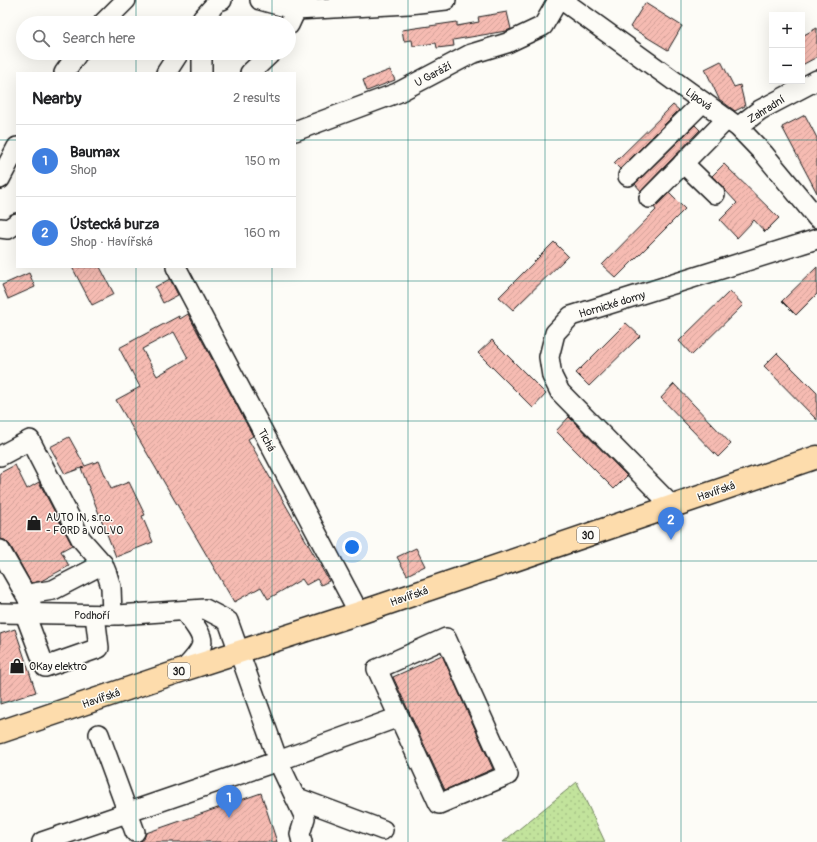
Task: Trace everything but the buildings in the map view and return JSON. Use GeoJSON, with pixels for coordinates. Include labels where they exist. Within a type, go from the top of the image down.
{"type":"FeatureCollection","features":[{"type":"Feature","properties":{"kind":"main road","name":"Havířská"},"geometry":{"type":"LineString","coordinates":[[0,732],[240,651],[359,613],[817,457]]}},
{"type":"Feature","properties":{"kind":"street"},"geometry":{"type":"LineString","coordinates":[[110,16],[126,0]]}},
{"type":"Feature","properties":{"kind":"street"},"geometry":{"type":"LineString","coordinates":[[206,16],[218,1],[222,0]]}},
{"type":"Feature","properties":{"kind":"street"},"geometry":{"type":"LineString","coordinates":[[260,0],[290,16]]}},
{"type":"Feature","properties":{"kind":"street"},"geometry":{"type":"LineString","coordinates":[[296,16],[408,2],[446,0]]}},
{"type":"Feature","properties":{"kind":"street","name":"U Garáží"},"geometry":{"type":"LineString","coordinates":[[296,131],[397,93],[471,54],[507,43],[543,26],[558,0]]}},
{"type":"Feature","properties":{"kind":"street","name":"Lipová"},"geometry":{"type":"LineString","coordinates":[[562,0],[732,123],[764,154],[817,218]]}},
{"type":"Feature","properties":{"kind":"street"},"geometry":{"type":"LineString","coordinates":[[65,72],[73,60]]}},
{"type":"Feature","properties":{"kind":"street"},"geometry":{"type":"LineString","coordinates":[[167,72],[174,60]]}},
{"type":"Feature","properties":{"kind":"street"},"geometry":{"type":"LineString","coordinates":[[202,60],[202,72]]}},
{"type":"Feature","properties":{"kind":"street"},"geometry":{"type":"LineString","coordinates":[[251,72],[264,60]]}},
{"type":"Feature","properties":{"kind":"street","name":"Zahradní"},"geometry":{"type":"LineString","coordinates":[[648,198],[684,163],[732,123],[817,80]]}},
{"type":"Feature","properties":{"kind":"street"},"geometry":{"type":"LineString","coordinates":[[628,176],[702,102]]}},
{"type":"Feature","properties":{"kind":"street"},"geometry":{"type":"LineString","coordinates":[[0,179],[16,149]]}},
{"type":"Feature","properties":{"kind":"street"},"geometry":{"type":"LineString","coordinates":[[684,163],[715,194]]}},
{"type":"Feature","properties":{"kind":"street","name":"Hornické domy"},"geometry":{"type":"LineString","coordinates":[[672,506],[560,392],[552,376],[549,357],[555,333],[571,316],[817,239]]}},
{"type":"Feature","properties":{"kind":"street","name":"Tichá"},"geometry":{"type":"LineString","coordinates":[[177,268],[359,613]]}},
{"type":"Feature","properties":{"kind":"street"},"geometry":{"type":"LineString","coordinates":[[0,456],[30,440],[81,539],[103,564],[111,587],[104,615],[99,648],[44,667],[16,609],[0,550]]}},
{"type":"Feature","properties":{"kind":"street"},"geometry":{"type":"LineString","coordinates":[[16,609],[34,593],[54,590],[103,564]]}},
{"type":"Feature","properties":{"kind":"street","name":"Podhoří"},"geometry":{"type":"LineString","coordinates":[[16,609],[104,615],[204,609],[228,621],[240,651],[278,761],[305,818],[300,834],[302,842]]}},
{"type":"Feature","properties":{"kind":"street"},"geometry":{"type":"LineString","coordinates":[[183,670],[198,655],[203,643],[200,632],[184,611]]}},
{"type":"Feature","properties":{"kind":"street"},"geometry":{"type":"LineString","coordinates":[[446,638],[508,775],[439,804],[399,717],[377,669],[446,638]]}},
{"type":"Feature","properties":{"kind":"street"},"geometry":{"type":"LineString","coordinates":[[42,842],[278,761],[399,717]]}},
{"type":"Feature","properties":{"kind":"street"},"geometry":{"type":"LineString","coordinates":[[100,734],[134,832]]}},
{"type":"Feature","properties":{"kind":"street"},"geometry":{"type":"LineString","coordinates":[[295,797],[383,830]]}},
{"type":"Feature","properties":{"kind":"green space"},"geometry":{"type":"Polygon","coordinates":[[[577,782],[605,842],[503,842],[577,782]]]}},
{"type":"Feature","properties":{"kind":"place","name":"AUTO IN, s.r.o. - FORD a VOLVO"},"geometry":{"type":"Point","coordinates":[34,523]}},
{"type":"Feature","properties":{"kind":"place","name":"Ústecká burza"},"geometry":{"type":"Point","coordinates":[671,540]}},
{"type":"Feature","properties":{"kind":"place","name":"OKay elektro"},"geometry":{"type":"Point","coordinates":[17,666]}},
{"type":"Feature","properties":{"kind":"place","name":"Baumax"},"geometry":{"type":"Point","coordinates":[229,818]}}]}
